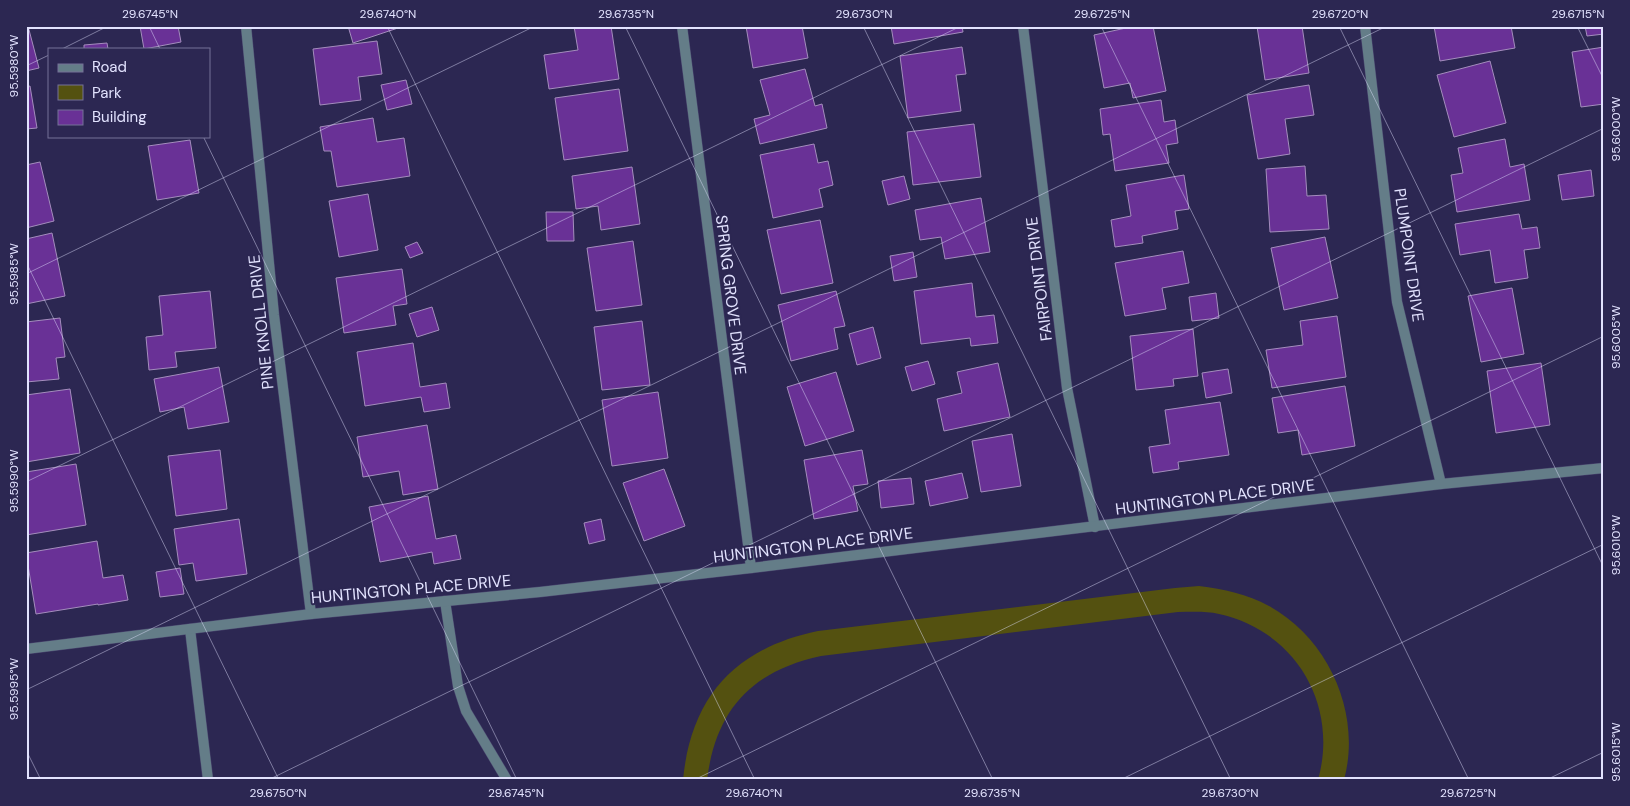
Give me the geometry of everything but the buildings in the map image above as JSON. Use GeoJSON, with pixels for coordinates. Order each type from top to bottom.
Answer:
{"type":"FeatureCollection","features":[{"type":"Feature","properties":{"kind":"street","name":"PINE KNOLL DRIVE"},"geometry":{"type":"LineString","coordinates":[[246,26],[274,315],[311,614]]}},
{"type":"Feature","properties":{"kind":"street","name":"SPRING GROVE DRIVE"},"geometry":{"type":"LineString","coordinates":[[682,26],[751,568]]}},
{"type":"Feature","properties":{"kind":"street","name":"FAIRPOINT DRIVE"},"geometry":{"type":"LineString","coordinates":[[1023,26],[1067,388],[1095,527]]}},
{"type":"Feature","properties":{"kind":"street","name":"PLUMPOINT DRIVE"},"geometry":{"type":"LineString","coordinates":[[1365,26],[1397,302],[1441,484]]}},
{"type":"Feature","properties":{"kind":"street","name":"HUNTINGTON PLACE DRIVE"},"geometry":{"type":"LineString","coordinates":[[26,649],[311,614],[540,592],[751,568],[1441,484],[1604,468]]}},
{"type":"Feature","properties":{"kind":"street"},"geometry":{"type":"LineString","coordinates":[[445,601],[458,686],[466,711],[507,780]]}},
{"type":"Feature","properties":{"kind":"street"},"geometry":{"type":"LineString","coordinates":[[190,629],[208,780]]}},
{"type":"Feature","properties":{"kind":"green space"},"geometry":{"type":"Polygon","coordinates":[[[1199,586],[1235,593],[1269,606],[1290,620],[1309,638],[1324,658],[1336,681],[1344,705],[1348,730],[1348,755],[1344,780],[1318,780],[1323,752],[1322,725],[1316,699],[1305,675],[1290,654],[1270,637],[1246,623],[1209,612],[1178,612],[821,656],[797,663],[775,672],[757,683],[742,697],[729,714],[719,733],[707,780],[683,780],[688,750],[696,724],[708,700],[723,680],[741,663],[763,650],[789,639],[818,631],[1199,586]]]}}]}
